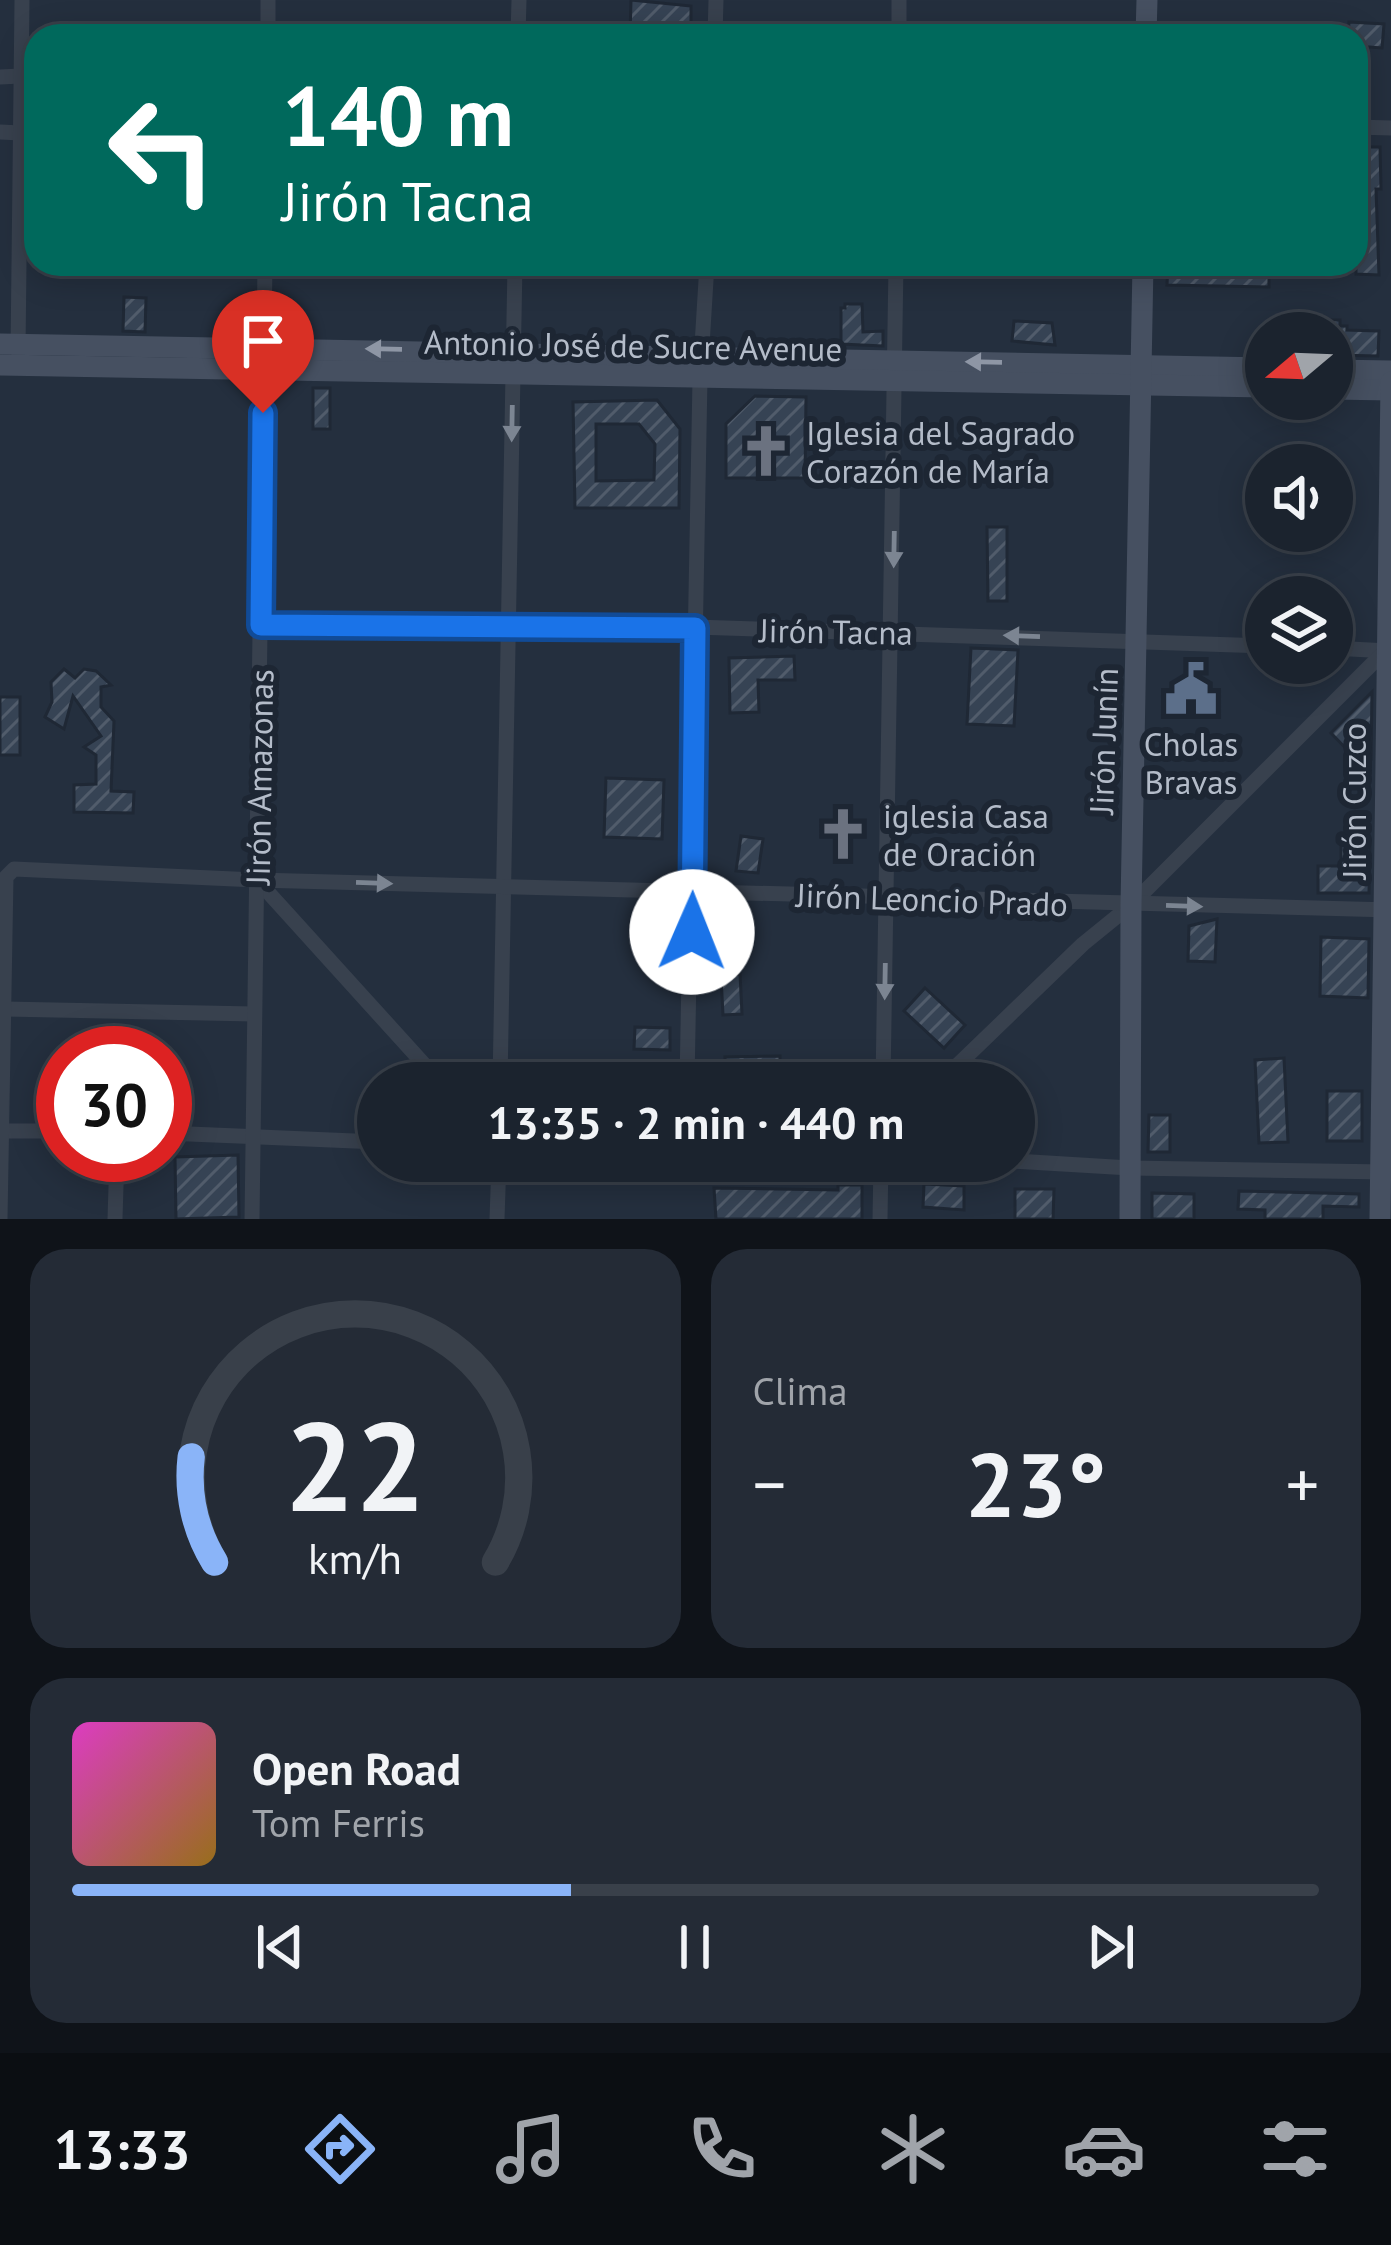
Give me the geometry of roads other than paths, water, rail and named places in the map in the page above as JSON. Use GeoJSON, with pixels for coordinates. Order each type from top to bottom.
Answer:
{"type":"FeatureCollection","features":[{"type":"Feature","properties":{"kind":"main road","name":"Jirón Junín"},"geometry":{"type":"LineString","coordinates":[[1130,1219],[1143,276]]}},
{"type":"Feature","properties":{"kind":"main road","name":"Antonio José de Sucre Avenue"},"geometry":{"type":"LineString","coordinates":[[9,355],[264,346],[513,352],[701,367]]}},
{"type":"Feature","properties":{"kind":"main road","name":"Antonio José de Sucre Avenue"},"geometry":{"type":"LineString","coordinates":[[9,355],[263,372],[512,376],[701,367],[1142,374],[1245,369]]}},
{"type":"Feature","properties":{"kind":"main road"},"geometry":{"type":"LineString","coordinates":[[1353,370],[1391,371]]}},
{"type":"Feature","properties":{"kind":"main road","name":"Antonio José de Sucre Avenue"},"geometry":{"type":"LineString","coordinates":[[1142,374],[1245,385]]}},
{"type":"Feature","properties":{"kind":"main road"},"geometry":{"type":"LineString","coordinates":[[1353,389],[1391,388]]}},
{"type":"Feature","properties":{"kind":"main road","name":"Jirón Cuzco"},"geometry":{"type":"LineString","coordinates":[[1380,1219],[1386,1172],[1391,388]]}},
{"type":"Feature","properties":{"kind":"street"},"geometry":{"type":"LineString","coordinates":[[22,0],[24,88]]}},
{"type":"Feature","properties":{"kind":"street"},"geometry":{"type":"LineString","coordinates":[[0,77],[21,76]]}},
{"type":"Feature","properties":{"kind":"street"},"geometry":{"type":"LineString","coordinates":[[9,355],[24,121]]}},
{"type":"Feature","properties":{"kind":"street"},"geometry":{"type":"LineString","coordinates":[[0,132],[21,133]]}},
{"type":"Feature","properties":{"kind":"street","name":"Jirón Amazonas"},"geometry":{"type":"LineString","coordinates":[[251,1219],[265,276]]}},
{"type":"Feature","properties":{"kind":"street"},"geometry":{"type":"LineString","coordinates":[[500,1062],[514,276]]}},
{"type":"Feature","properties":{"kind":"street"},"geometry":{"type":"LineString","coordinates":[[688,1062],[706,276]]}},
{"type":"Feature","properties":{"kind":"street"},"geometry":{"type":"LineString","coordinates":[[883,1062],[896,276]]}},
{"type":"Feature","properties":{"kind":"street","name":"Jirón Tacna"},"geometry":{"type":"LineString","coordinates":[[261,625],[893,632],[1245,645]]}},
{"type":"Feature","properties":{"kind":"street"},"geometry":{"type":"LineString","coordinates":[[1353,648],[1389,649]]}},
{"type":"Feature","properties":{"kind":"street"},"geometry":{"type":"LineString","coordinates":[[961,1062],[1083,944],[1131,905],[1389,649]]}},
{"type":"Feature","properties":{"kind":"street","name":"Jirón Leoncio Prado"},"geometry":{"type":"LineString","coordinates":[[4,1009],[9,872],[1389,910]]}},
{"type":"Feature","properties":{"kind":"street"},"geometry":{"type":"LineString","coordinates":[[257,880],[422,1062]]}},
{"type":"Feature","properties":{"kind":"street"},"geometry":{"type":"LineString","coordinates":[[0,1219],[4,1009],[254,1014]]}},
{"type":"Feature","properties":{"kind":"street"},"geometry":{"type":"LineString","coordinates":[[0,1131],[36,1131]]}},
{"type":"Feature","properties":{"kind":"street"},"geometry":{"type":"LineString","coordinates":[[192,1134],[357,1141]]}},
{"type":"Feature","properties":{"kind":"street"},"geometry":{"type":"LineString","coordinates":[[1035,1162],[1386,1172]]}},
{"type":"Feature","properties":{"kind":"street"},"geometry":{"type":"LineString","coordinates":[[116,1219],[117,1182]]}},
{"type":"Feature","properties":{"kind":"street"},"geometry":{"type":"LineString","coordinates":[[497,1219],[498,1182]]}},
{"type":"Feature","properties":{"kind":"street"},"geometry":{"type":"LineString","coordinates":[[880,1219],[881,1182]]}},
{"type":"Feature","properties":{"kind":"place","name":"Iglesia del Sagrado Corazón de María"},"geometry":{"type":"Point","coordinates":[766,451]}},
{"type":"Feature","properties":{"kind":"place","name":"Cholas Bravas"},"geometry":{"type":"Point","coordinates":[1191,689]}},
{"type":"Feature","properties":{"kind":"place","name":"iglesia Casa de Oración"},"geometry":{"type":"Point","coordinates":[843,834]}}]}
